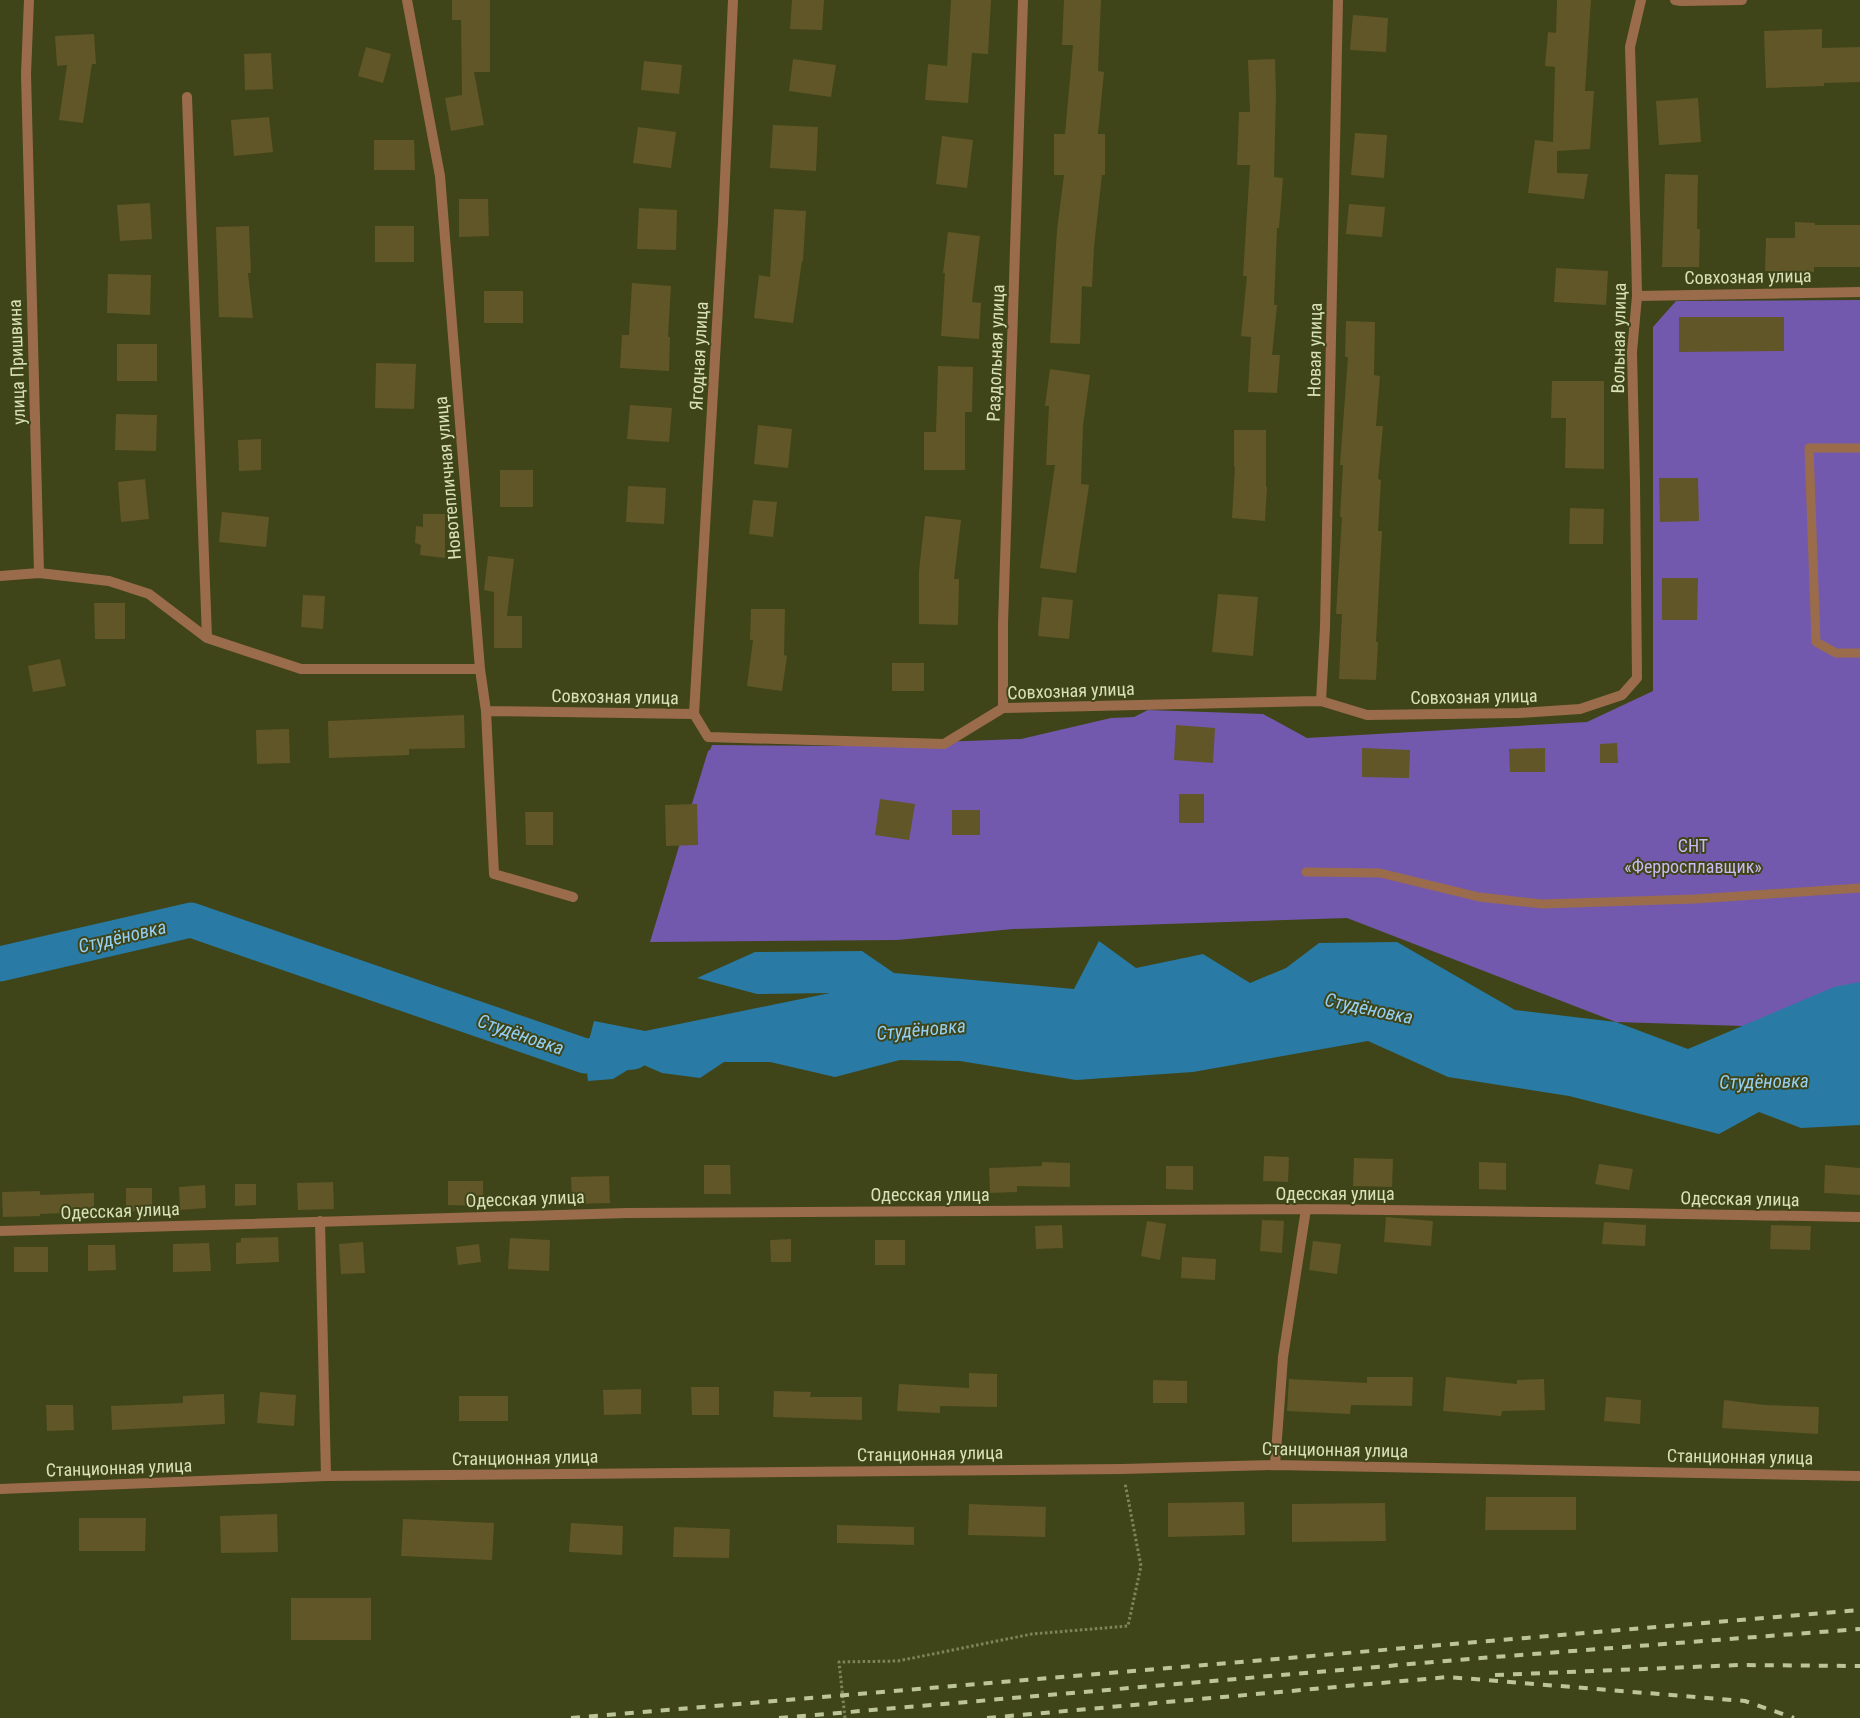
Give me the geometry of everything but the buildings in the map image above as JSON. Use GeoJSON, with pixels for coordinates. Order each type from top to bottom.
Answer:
{"type":"FeatureCollection","features":[{"type":"Feature","properties":{"kind":"street","name":"улица Пришвина"},"geometry":{"type":"LineString","coordinates":[[29,0],[26,74],[39,573]]}},
{"type":"Feature","properties":{"kind":"street","name":"Новотепличная улица"},"geometry":{"type":"LineString","coordinates":[[407,0],[440,176],[480,670],[486,710],[494,874],[573,897]]}},
{"type":"Feature","properties":{"kind":"street","name":"Ягодная улица"},"geometry":{"type":"LineString","coordinates":[[694,714],[722,232],[733,0]]}},
{"type":"Feature","properties":{"kind":"street","name":"Раздольная улица"},"geometry":{"type":"LineString","coordinates":[[1004,708],[1003,624],[1024,0]]}},
{"type":"Feature","properties":{"kind":"street","name":"Новая улица"},"geometry":{"type":"LineString","coordinates":[[1321,701],[1325,617],[1338,0]]}},
{"type":"Feature","properties":{"kind":"street","name":"Вольная улица"},"geometry":{"type":"LineString","coordinates":[[1637,678],[1632,352],[1637,296],[1630,47],[1640,0]]}},
{"type":"Feature","properties":{"kind":"street"},"geometry":{"type":"LineString","coordinates":[[1675,0],[1742,0]]}},
{"type":"Feature","properties":{"kind":"street"},"geometry":{"type":"LineString","coordinates":[[187,97],[207,638]]}},
{"type":"Feature","properties":{"kind":"street","name":"Совхозная улица"},"geometry":{"type":"LineString","coordinates":[[1637,296],[1860,292]]}},
{"type":"Feature","properties":{"kind":"street"},"geometry":{"type":"LineString","coordinates":[[0,576],[39,573],[108,581],[149,594],[207,638],[301,669],[480,670]]}},
{"type":"Feature","properties":{"kind":"street","name":"Совхозная улица"},"geometry":{"type":"LineString","coordinates":[[486,710],[694,714],[708,737],[944,744],[1004,708],[1321,701],[1367,715],[1519,713],[1580,709],[1622,695],[1637,678]]}},
{"type":"Feature","properties":{"kind":"street"},"geometry":{"type":"LineString","coordinates":[[1275,1465],[1283,1357],[1306,1209]]}},
{"type":"Feature","properties":{"kind":"street","name":"Одесская улица"},"geometry":{"type":"LineString","coordinates":[[0,1231],[636,1213],[1306,1209],[1627,1212],[1860,1217]]}},
{"type":"Feature","properties":{"kind":"street"},"geometry":{"type":"LineString","coordinates":[[320,1221],[326,1476]]}},
{"type":"Feature","properties":{"kind":"street","name":"Станционная улица"},"geometry":{"type":"LineString","coordinates":[[0,1489],[326,1476],[1122,1469],[1275,1465],[1860,1476]]}},
{"type":"Feature","properties":{"kind":"lane"},"geometry":{"type":"LineString","coordinates":[[1860,448],[1809,448],[1816,642],[1836,654],[1860,653]]}},
{"type":"Feature","properties":{"kind":"lane"},"geometry":{"type":"LineString","coordinates":[[1306,872],[1380,873],[1479,897],[1542,904],[1695,899],[1860,888]]}},
{"type":"Feature","properties":{"kind":"path"},"geometry":{"type":"LineString","coordinates":[[845,1718],[839,1662],[898,1661],[1032,1634],[1128,1626],[1141,1566],[1122,1469]]}},
{"type":"Feature","properties":{"kind":"green space","name":"СНТ «Ферросплавщик»"},"geometry":{"type":"Polygon","coordinates":[[[1860,300],[1860,984],[1743,1026],[1616,1022],[1347,918],[1013,929],[897,940],[650,942],[708,751],[712,745],[838,746],[1021,739],[1111,718],[1134,717],[1148,710],[1263,714],[1307,738],[1587,722],[1653,691],[1653,327],[1676,301],[1860,300]]]}},
{"type":"Feature","properties":{"kind":"water"},"geometry":{"type":"Polygon","coordinates":[[[1099,941],[1136,968],[1203,954],[1250,983],[1286,968],[1319,943],[1397,942],[1515,1010],[1616,1022],[1688,1049],[1834,987],[1860,982],[1860,1125],[1801,1128],[1759,1112],[1719,1134],[1569,1096],[1448,1077],[1368,1041],[1193,1072],[1076,1080],[960,1061],[900,1060],[835,1077],[770,1062],[724,1062],[700,1078],[662,1073],[639,1063],[613,1079],[588,1081],[585,1056],[594,1021],[645,1031],[830,993],[757,994],[697,978],[755,952],[862,951],[894,973],[1074,989],[1099,941]]]}},
{"type":"Feature","properties":{"kind":"waterway","name":"Студёновка"},"geometry":{"type":"LineString","coordinates":[[0,964],[191,920],[585,1056],[633,1052]]}},
{"type":"Feature","properties":{"kind":"railway"},"geometry":{"type":"LineString","coordinates":[[571,1718],[1860,1610]]}},
{"type":"Feature","properties":{"kind":"railway"},"geometry":{"type":"LineString","coordinates":[[779,1718],[1481,1658],[1860,1629]]}},
{"type":"Feature","properties":{"kind":"railway"},"geometry":{"type":"LineString","coordinates":[[1495,1675],[1740,1665],[1860,1666]]}},
{"type":"Feature","properties":{"kind":"railway"},"geometry":{"type":"LineString","coordinates":[[987,1718],[1448,1677],[1745,1701],[1794,1718]]}}]}
